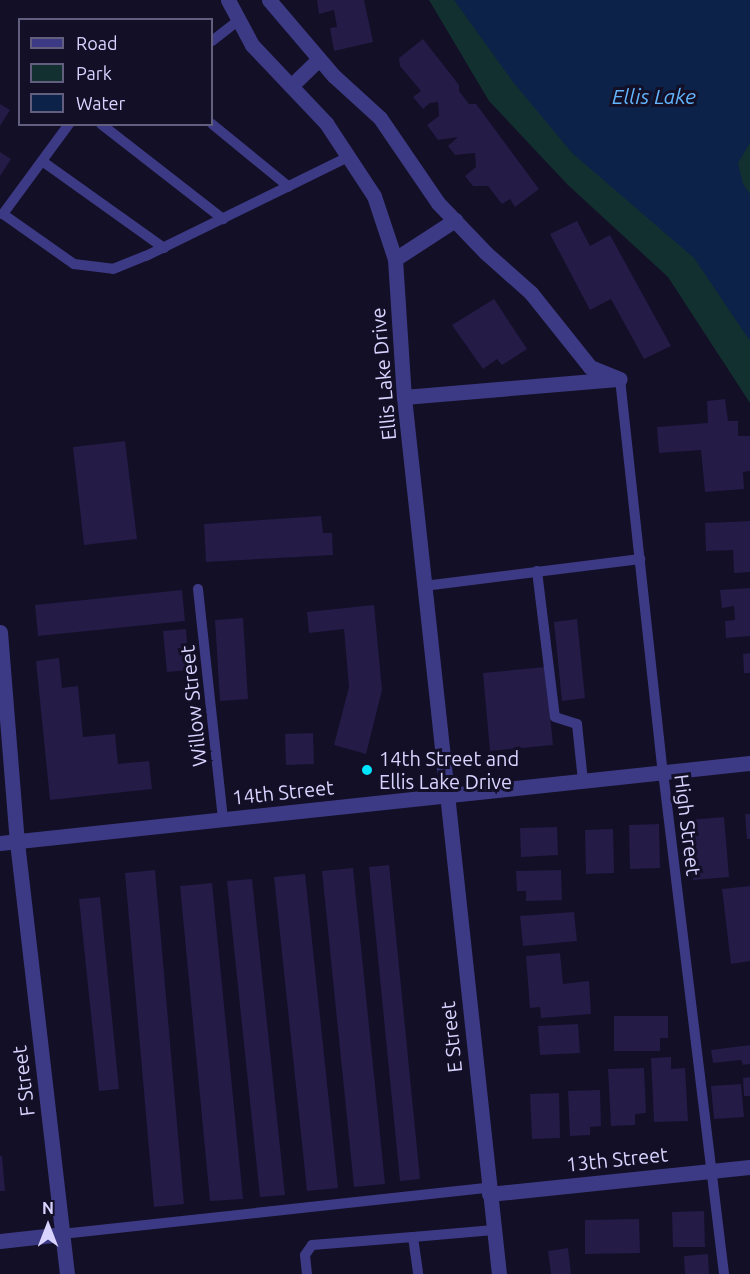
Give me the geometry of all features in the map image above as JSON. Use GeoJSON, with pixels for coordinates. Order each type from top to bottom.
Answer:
{"type":"FeatureCollection","features":[{"type":"Feature","properties":{"kind":"street","name":"Ellis Lake Drive"},"geometry":{"type":"LineString","coordinates":[[228,0],[252,45],[326,123],[374,196],[395,259],[404,397],[446,796]]}},
{"type":"Feature","properties":{"kind":"street"},"geometry":{"type":"LineString","coordinates":[[269,0],[320,59],[380,118],[438,203],[486,253],[531,293],[590,367],[620,379]]}},
{"type":"Feature","properties":{"kind":"street"},"geometry":{"type":"LineString","coordinates":[[291,86],[320,59]]}},
{"type":"Feature","properties":{"kind":"street"},"geometry":{"type":"LineString","coordinates":[[395,259],[455,220]]}},
{"type":"Feature","properties":{"kind":"street"},"geometry":{"type":"LineString","coordinates":[[404,397],[620,379]]}},
{"type":"Feature","properties":{"kind":"street","name":"F Street"},"geometry":{"type":"LineString","coordinates":[[0,632],[17,842],[67,1274]]}},
{"type":"Feature","properties":{"kind":"street","name":"14th Street"},"geometry":{"type":"LineString","coordinates":[[0,843],[750,763]]}},
{"type":"Feature","properties":{"kind":"street","name":"E Street"},"geometry":{"type":"LineString","coordinates":[[446,796],[499,1274]]}},
{"type":"Feature","properties":{"kind":"street","name":"13th Street"},"geometry":{"type":"LineString","coordinates":[[489,1191],[750,1167]]}},
{"type":"Feature","properties":{"kind":"street"},"geometry":{"type":"LineString","coordinates":[[0,1241],[62,1234]]}},
{"type":"Feature","properties":{"kind":"lane"},"geometry":{"type":"LineString","coordinates":[[213,40],[239,20]]}},
{"type":"Feature","properties":{"kind":"lane"},"geometry":{"type":"LineString","coordinates":[[213,125],[288,187]]}},
{"type":"Feature","properties":{"kind":"lane"},"geometry":{"type":"LineString","coordinates":[[68,126],[3,214],[74,264],[113,268],[164,248],[348,157]]}},
{"type":"Feature","properties":{"kind":"lane"},"geometry":{"type":"LineString","coordinates":[[104,126],[223,219]]}},
{"type":"Feature","properties":{"kind":"lane"},"geometry":{"type":"LineString","coordinates":[[42,161],[164,248]]}},
{"type":"Feature","properties":{"kind":"lane","name":"High Street"},"geometry":{"type":"LineString","coordinates":[[620,379],[663,772],[724,1274]]}},
{"type":"Feature","properties":{"kind":"lane"},"geometry":{"type":"LineString","coordinates":[[424,586],[640,558]]}},
{"type":"Feature","properties":{"kind":"lane"},"geometry":{"type":"LineString","coordinates":[[537,571],[555,717],[577,724],[583,781]]}},
{"type":"Feature","properties":{"kind":"lane","name":"Willow Street"},"geometry":{"type":"LineString","coordinates":[[198,589],[223,819]]}},
{"type":"Feature","properties":{"kind":"lane"},"geometry":{"type":"LineString","coordinates":[[62,1234],[489,1191]]}},
{"type":"Feature","properties":{"kind":"lane"},"geometry":{"type":"LineString","coordinates":[[307,1274],[305,1255],[312,1245],[494,1230]]}},
{"type":"Feature","properties":{"kind":"lane"},"geometry":{"type":"LineString","coordinates":[[413,1237],[418,1274]]}},
{"type":"Feature","properties":{"kind":"green space","name":"Ellis Lake"},"geometry":{"type":"Polygon","coordinates":[[[429,0],[750,0],[750,403],[668,277],[568,185],[489,101],[429,0]]]}},
{"type":"Feature","properties":{"kind":"water","name":"Ellis Lake"},"geometry":{"type":"Polygon","coordinates":[[[454,0],[750,0],[750,143],[738,163],[743,184],[750,194],[750,341],[694,258],[572,153],[513,82],[454,0]]]}},
{"type":"Feature","properties":{"kind":"building"},"geometry":{"type":"Polygon","coordinates":[[[317,0],[364,0],[373,42],[334,51],[330,28],[337,27],[334,10],[319,14],[317,0]]]}},
{"type":"Feature","properties":{"kind":"building"},"geometry":{"type":"Polygon","coordinates":[[[423,39],[459,85],[459,91],[469,104],[476,104],[539,189],[515,207],[510,199],[502,204],[488,186],[473,186],[465,176],[476,167],[475,153],[455,155],[448,146],[458,137],[438,140],[427,125],[439,116],[438,102],[430,103],[423,109],[413,97],[421,91],[400,66],[399,58],[423,39]]]}},
{"type":"Feature","properties":{"kind":"building"},"geometry":{"type":"Polygon","coordinates":[[[0,104],[10,110],[0,126],[0,104]]]}},
{"type":"Feature","properties":{"kind":"building"},"geometry":{"type":"Polygon","coordinates":[[[0,152],[11,159],[0,176],[0,152]]]}},
{"type":"Feature","properties":{"kind":"building"},"geometry":{"type":"Polygon","coordinates":[[[577,221],[590,246],[610,235],[671,346],[644,359],[611,299],[590,310],[550,234],[577,221]]]}},
{"type":"Feature","properties":{"kind":"building"},"geometry":{"type":"Polygon","coordinates":[[[494,299],[527,349],[502,365],[497,359],[483,369],[452,325],[494,299]]]}},
{"type":"Feature","properties":{"kind":"building"},"geometry":{"type":"Polygon","coordinates":[[[725,399],[728,421],[738,421],[738,436],[750,436],[750,471],[743,472],[744,489],[705,492],[701,450],[659,453],[657,427],[708,423],[707,401],[725,399]]]}},
{"type":"Feature","properties":{"kind":"building"},"geometry":{"type":"Polygon","coordinates":[[[125,441],[137,539],[84,545],[73,447],[125,441]]]}},
{"type":"Feature","properties":{"kind":"building"},"geometry":{"type":"Polygon","coordinates":[[[321,516],[323,533],[332,533],[333,555],[206,562],[204,524],[321,516]]]}},
{"type":"Feature","properties":{"kind":"building"},"geometry":{"type":"Polygon","coordinates":[[[750,521],[750,572],[734,573],[733,550],[706,551],[705,523],[750,521]]]}},
{"type":"Feature","properties":{"kind":"building"},"geometry":{"type":"Polygon","coordinates":[[[750,588],[750,636],[726,638],[725,621],[735,620],[734,606],[722,608],[720,590],[750,588]]]}},
{"type":"Feature","properties":{"kind":"building"},"geometry":{"type":"Polygon","coordinates":[[[182,590],[185,621],[38,636],[35,605],[182,590]]]}},
{"type":"Feature","properties":{"kind":"building"},"geometry":{"type":"Polygon","coordinates":[[[374,605],[382,690],[366,754],[334,745],[349,687],[344,629],[309,633],[307,612],[374,605]]]}},
{"type":"Feature","properties":{"kind":"building"},"geometry":{"type":"Polygon","coordinates":[[[243,618],[248,699],[220,701],[215,620],[243,618]]]}},
{"type":"Feature","properties":{"kind":"building"},"geometry":{"type":"Polygon","coordinates":[[[577,619],[585,698],[562,701],[554,622],[577,619]]]}},
{"type":"Feature","properties":{"kind":"building"},"geometry":{"type":"Polygon","coordinates":[[[186,629],[189,670],[167,672],[163,631],[186,629]]]}},
{"type":"Feature","properties":{"kind":"building"},"geometry":{"type":"Polygon","coordinates":[[[750,653],[750,673],[744,673],[743,654],[750,653]]]}},
{"type":"Feature","properties":{"kind":"building"},"geometry":{"type":"Polygon","coordinates":[[[59,658],[62,688],[78,686],[83,737],[115,734],[118,764],[149,761],[152,789],[50,800],[36,661],[59,658]]]}},
{"type":"Feature","properties":{"kind":"building"},"geometry":{"type":"Polygon","coordinates":[[[545,667],[553,745],[490,751],[483,673],[545,667]]]}},
{"type":"Feature","properties":{"kind":"building"},"geometry":{"type":"Polygon","coordinates":[[[313,733],[314,764],[286,765],[285,734],[313,733]]]}},
{"type":"Feature","properties":{"kind":"building"},"geometry":{"type":"Polygon","coordinates":[[[745,814],[750,814],[750,839],[747,839],[745,814]]]}},
{"type":"Feature","properties":{"kind":"building"},"geometry":{"type":"Polygon","coordinates":[[[724,817],[729,877],[693,880],[688,820],[724,817]]]}},
{"type":"Feature","properties":{"kind":"building"},"geometry":{"type":"Polygon","coordinates":[[[659,824],[660,868],[630,869],[629,825],[659,824]]]}},
{"type":"Feature","properties":{"kind":"building"},"geometry":{"type":"Polygon","coordinates":[[[557,827],[558,855],[521,857],[520,828],[557,827]]]}},
{"type":"Feature","properties":{"kind":"building"},"geometry":{"type":"Polygon","coordinates":[[[613,829],[614,873],[586,874],[585,830],[613,829]]]}},
{"type":"Feature","properties":{"kind":"building"},"geometry":{"type":"Polygon","coordinates":[[[389,865],[420,1179],[400,1181],[369,867],[389,865]]]}},
{"type":"Feature","properties":{"kind":"building"},"geometry":{"type":"Polygon","coordinates":[[[353,868],[385,1184],[354,1187],[322,871],[353,868]]]}},
{"type":"Feature","properties":{"kind":"building"},"geometry":{"type":"Polygon","coordinates":[[[155,870],[184,1204],[154,1207],[125,873],[155,870]]]}},
{"type":"Feature","properties":{"kind":"building"},"geometry":{"type":"Polygon","coordinates":[[[561,870],[562,900],[526,901],[526,891],[517,891],[516,871],[561,870]]]}},
{"type":"Feature","properties":{"kind":"building"},"geometry":{"type":"Polygon","coordinates":[[[305,874],[338,1188],[307,1191],[274,877],[305,874]]]}},
{"type":"Feature","properties":{"kind":"building"},"geometry":{"type":"Polygon","coordinates":[[[252,879],[285,1195],[260,1197],[227,881],[252,879]]]}},
{"type":"Feature","properties":{"kind":"building"},"geometry":{"type":"Polygon","coordinates":[[[212,883],[243,1199],[210,1201],[180,886],[212,883]]]}},
{"type":"Feature","properties":{"kind":"building"},"geometry":{"type":"Polygon","coordinates":[[[750,886],[750,961],[731,964],[722,889],[750,886]]]}},
{"type":"Feature","properties":{"kind":"building"},"geometry":{"type":"Polygon","coordinates":[[[100,897],[119,1089],[99,1091],[79,899],[100,897]]]}},
{"type":"Feature","properties":{"kind":"building"},"geometry":{"type":"Polygon","coordinates":[[[574,912],[577,941],[523,946],[520,916],[574,912]]]}},
{"type":"Feature","properties":{"kind":"building"},"geometry":{"type":"Polygon","coordinates":[[[560,953],[563,984],[589,981],[591,1014],[541,1018],[540,1007],[530,1008],[526,956],[560,953]]]}},
{"type":"Feature","properties":{"kind":"building"},"geometry":{"type":"Polygon","coordinates":[[[614,1016],[668,1016],[668,1038],[660,1038],[660,1051],[614,1051],[614,1016]]]}},
{"type":"Feature","properties":{"kind":"building"},"geometry":{"type":"Polygon","coordinates":[[[578,1024],[580,1053],[540,1055],[538,1026],[578,1024]]]}},
{"type":"Feature","properties":{"kind":"building"},"geometry":{"type":"Polygon","coordinates":[[[750,1045],[750,1064],[743,1065],[741,1060],[713,1063],[711,1050],[750,1045]]]}},
{"type":"Feature","properties":{"kind":"building"},"geometry":{"type":"Polygon","coordinates":[[[671,1057],[671,1069],[685,1068],[688,1121],[654,1122],[651,1058],[671,1057]]]}},
{"type":"Feature","properties":{"kind":"building"},"geometry":{"type":"Polygon","coordinates":[[[644,1068],[646,1113],[635,1114],[635,1125],[611,1126],[608,1069],[644,1068]]]}},
{"type":"Feature","properties":{"kind":"building"},"geometry":{"type":"Polygon","coordinates":[[[750,1077],[750,1096],[744,1096],[743,1078],[750,1077]]]}},
{"type":"Feature","properties":{"kind":"building"},"geometry":{"type":"Polygon","coordinates":[[[741,1084],[744,1117],[714,1119],[711,1086],[741,1084]]]}},
{"type":"Feature","properties":{"kind":"building"},"geometry":{"type":"Polygon","coordinates":[[[600,1090],[601,1126],[590,1127],[590,1135],[570,1136],[568,1091],[600,1090]]]}},
{"type":"Feature","properties":{"kind":"building"},"geometry":{"type":"Polygon","coordinates":[[[559,1093],[560,1138],[532,1139],[530,1094],[559,1093]]]}},
{"type":"Feature","properties":{"kind":"building"},"geometry":{"type":"Polygon","coordinates":[[[0,1156],[2,1156],[5,1191],[0,1191],[0,1156]]]}},
{"type":"Feature","properties":{"kind":"building"},"geometry":{"type":"Polygon","coordinates":[[[704,1211],[705,1247],[673,1247],[672,1212],[704,1211]]]}},
{"type":"Feature","properties":{"kind":"building"},"geometry":{"type":"Polygon","coordinates":[[[639,1219],[640,1253],[585,1254],[585,1220],[639,1219]]]}},
{"type":"Feature","properties":{"kind":"building"},"geometry":{"type":"Polygon","coordinates":[[[568,1248],[571,1274],[551,1274],[548,1251],[568,1248]]]}},
{"type":"Feature","properties":{"kind":"building"},"geometry":{"type":"Polygon","coordinates":[[[708,1254],[709,1274],[685,1274],[684,1256],[708,1254]]]}},
{"type":"Feature","properties":{"kind":"place","name":"14th Street and Ellis Lake Drive"},"geometry":{"type":"Point","coordinates":[367,770]}}]}
